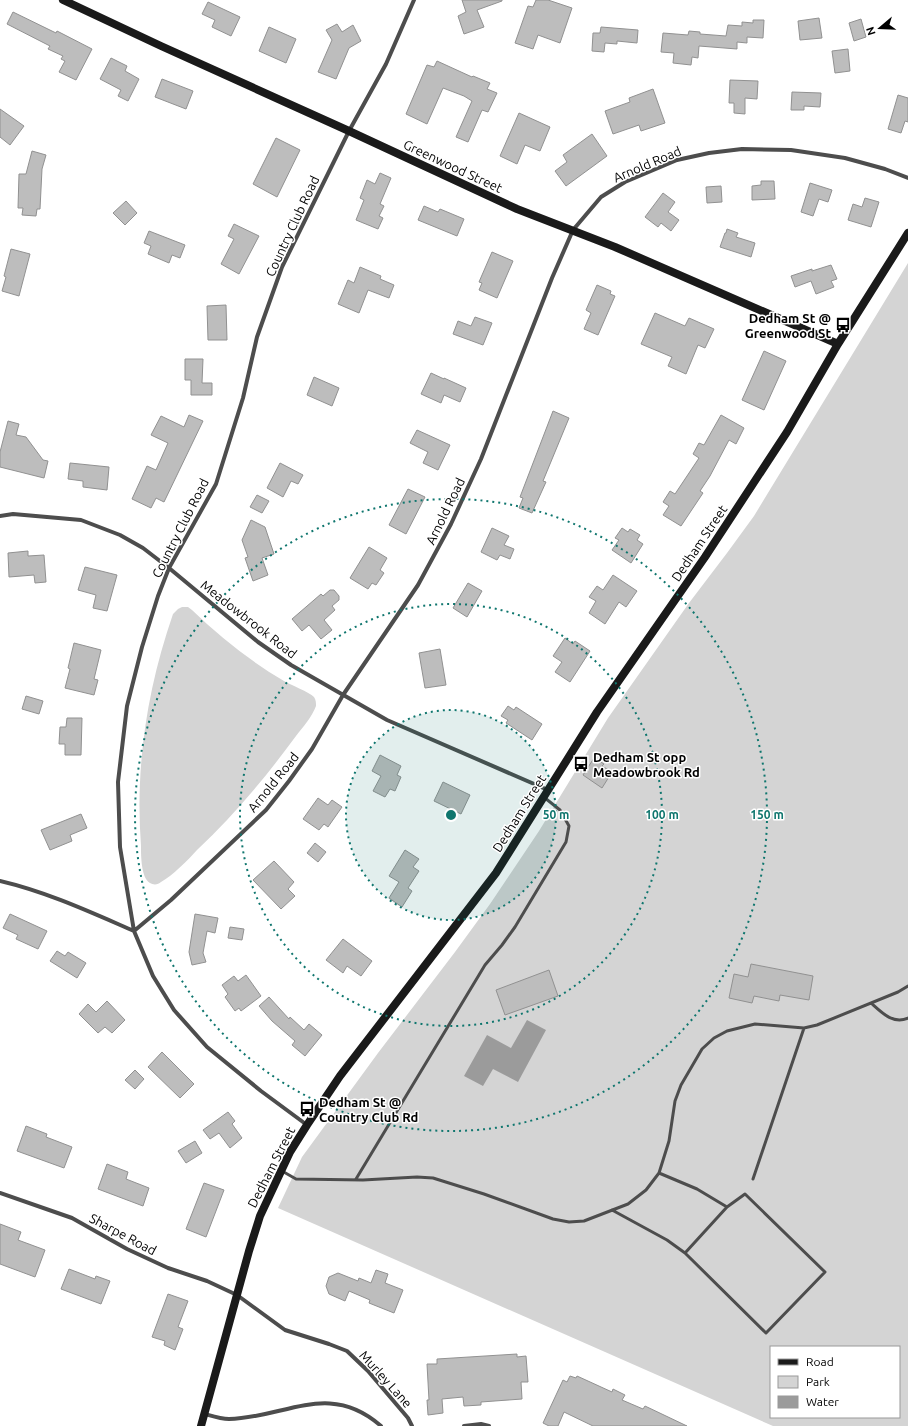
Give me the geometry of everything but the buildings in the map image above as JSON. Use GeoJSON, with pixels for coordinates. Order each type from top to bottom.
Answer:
{"type":"FeatureCollection","features":[{"type":"Feature","properties":{"kind":"main road","name":"Greenwood Street"},"geometry":{"type":"LineString","coordinates":[[62,0],[517,209],[615,247],[838,344]]}},
{"type":"Feature","properties":{"kind":"main road","name":"Dedham Street"},"geometry":{"type":"LineString","coordinates":[[201,1426],[248,1251],[260,1216],[290,1152],[340,1076],[496,873],[597,712],[705,557],[787,432],[838,344],[908,233]]}},
{"type":"Feature","properties":{"kind":"street","name":"Country Club Road"},"geometry":{"type":"LineString","coordinates":[[307,1125],[261,1091],[207,1047],[174,1010],[153,976],[134,931],[120,847],[118,782],[127,706],[142,647],[158,596],[169,568],[216,484],[243,398],[257,337],[282,267],[349,131],[386,64],[414,0]]}},
{"type":"Feature","properties":{"kind":"street","name":"Arnold Road"},"geometry":{"type":"LineString","coordinates":[[134,931],[171,900],[266,810],[312,749],[343,695],[418,585],[451,524],[481,459],[572,230],[601,197],[625,182],[677,160],[709,153],[742,149],[791,150],[845,158],[885,168],[908,178]]}},
{"type":"Feature","properties":{"kind":"street","name":"Meadowbrook Road"},"geometry":{"type":"LineString","coordinates":[[0,516],[13,514],[81,520],[120,535],[143,548],[258,642],[291,665],[387,720],[549,790]]}},
{"type":"Feature","properties":{"kind":"street"},"geometry":{"type":"LineString","coordinates":[[0,881],[63,900],[134,931]]}},
{"type":"Feature","properties":{"kind":"street","name":"Sharpe Road"},"geometry":{"type":"LineString","coordinates":[[0,1193],[72,1218],[127,1249],[168,1268],[207,1281],[237,1295]]}},
{"type":"Feature","properties":{"kind":"street","name":"Murley Lane"},"geometry":{"type":"LineString","coordinates":[[237,1295],[285,1330],[347,1351],[368,1371],[408,1418],[412,1426]]}},
{"type":"Feature","properties":{"kind":"street"},"geometry":{"type":"LineString","coordinates":[[205,1414],[227,1419],[264,1415],[294,1406],[316,1403],[339,1405],[364,1413],[381,1426]]}},
{"type":"Feature","properties":{"kind":"street"},"geometry":{"type":"LineString","coordinates":[[464,1426],[481,1424],[489,1426]]}},
{"type":"Feature","properties":{"kind":"lane"},"geometry":{"type":"LineString","coordinates":[[356,1180],[485,965],[515,927],[566,842],[569,826],[560,810],[544,798]]}},
{"type":"Feature","properties":{"kind":"lane"},"geometry":{"type":"LineString","coordinates":[[281,1171],[296,1179],[356,1180],[417,1177],[433,1178],[484,1194],[553,1219],[569,1222],[584,1221],[628,1204],[646,1190],[659,1173],[669,1141],[675,1101],[681,1085],[702,1049],[714,1038],[727,1031],[755,1024],[804,1028],[817,1026],[898,992],[908,986]]}},
{"type":"Feature","properties":{"kind":"lane"},"geometry":{"type":"LineString","coordinates":[[871,1003],[891,1018],[902,1020],[908,1018]]}},
{"type":"Feature","properties":{"kind":"lane"},"geometry":{"type":"LineString","coordinates":[[753,1179],[804,1028]]}},
{"type":"Feature","properties":{"kind":"lane"},"geometry":{"type":"LineString","coordinates":[[659,1173],[697,1189],[727,1207]]}},
{"type":"Feature","properties":{"kind":"lane"},"geometry":{"type":"LineString","coordinates":[[612,1210],[667,1240],[685,1254],[766,1333],[825,1272],[745,1194],[727,1207],[685,1254]]}},
{"type":"Feature","properties":{"kind":"green space"},"geometry":{"type":"Polygon","coordinates":[[[908,263],[908,1426],[773,1426],[278,1208],[302,1157],[490,904],[539,831],[608,718],[689,603],[754,516],[908,263]]]}},
{"type":"Feature","properties":{"kind":"green space"},"geometry":{"type":"Polygon","coordinates":[[[182,607],[188,607],[192,610],[213,630],[247,657],[284,681],[312,695],[315,699],[316,706],[310,718],[285,751],[237,809],[180,868],[160,883],[154,884],[147,880],[143,871],[141,860],[140,787],[145,728],[156,671],[164,642],[173,614],[182,607]]]}},
{"type":"Feature","properties":{"kind":"water"},"geometry":{"type":"Polygon","coordinates":[[[527,1020],[546,1030],[518,1082],[493,1069],[483,1086],[464,1076],[487,1035],[511,1048],[527,1020]]]}},
{"type":"Feature","properties":{"kind":"place","name":"Dedham St @ Greenwood St"},"geometry":{"type":"Point","coordinates":[843,325]}},
{"type":"Feature","properties":{"kind":"place","name":"Dedham St opp Meadowbrook Rd"},"geometry":{"type":"Point","coordinates":[581,764]}},
{"type":"Feature","properties":{"kind":"place","name":"Dedham St @ Country Club Rd"},"geometry":{"type":"Point","coordinates":[307,1109]}}]}
